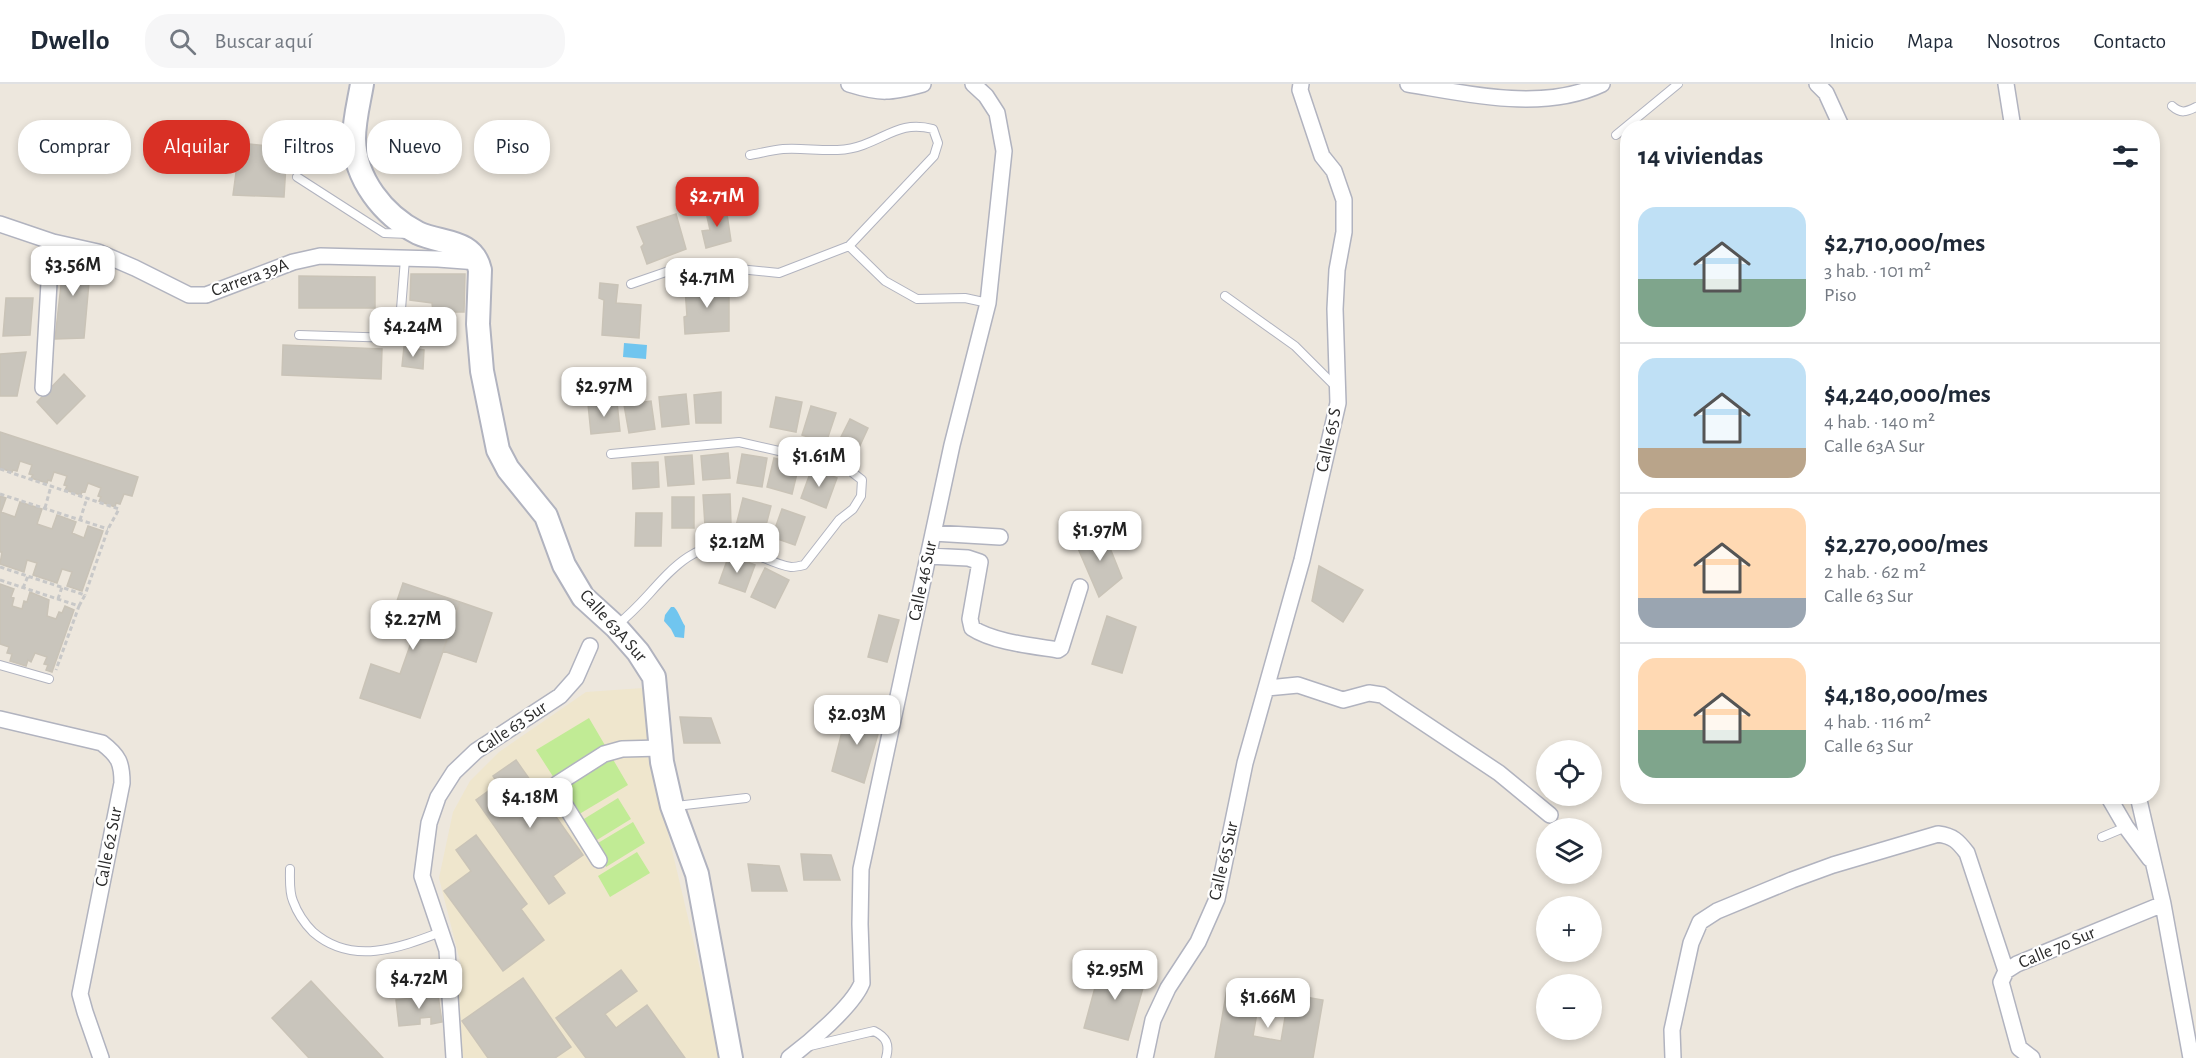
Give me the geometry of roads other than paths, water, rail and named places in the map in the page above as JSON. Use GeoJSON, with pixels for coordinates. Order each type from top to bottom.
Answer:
{"type":"FeatureCollection","features":[{"type":"Feature","properties":{"kind":"street"},"geometry":{"type":"LineString","coordinates":[[362,84],[354,139],[361,173],[376,199],[398,221],[419,233],[468,248],[479,272]]}},
{"type":"Feature","properties":{"kind":"street"},"geometry":{"type":"LineString","coordinates":[[849,84],[867,90],[889,92],[923,84]]}},
{"type":"Feature","properties":{"kind":"street","name":"Calle 46 Sur"},"geometry":{"type":"LineString","coordinates":[[789,1058],[849,1004],[859,992],[862,983],[861,869],[952,445],[988,303],[1004,151],[997,112],[986,96],[973,84]]}},
{"type":"Feature","properties":{"kind":"street","name":"Calle 65 S"},"geometry":{"type":"LineString","coordinates":[[1256,723],[1302,560],[1338,403],[1335,309],[1337,270],[1344,232],[1344,200],[1334,171],[1322,156],[1300,90],[1301,84]]}},
{"type":"Feature","properties":{"kind":"street"},"geometry":{"type":"LineString","coordinates":[[1408,84],[1465,93],[1551,99],[1582,92],[1602,84]]}},
{"type":"Feature","properties":{"kind":"street"},"geometry":{"type":"LineString","coordinates":[[1817,84],[1826,93],[1838,120]]}},
{"type":"Feature","properties":{"kind":"street"},"geometry":{"type":"LineString","coordinates":[[2006,84],[2012,120]]}},
{"type":"Feature","properties":{"kind":"street","name":"Carrera 39A"},"geometry":{"type":"LineString","coordinates":[[0,224],[53,242],[98,252],[189,295],[206,295],[293,262],[320,256],[438,259],[479,272]]}},
{"type":"Feature","properties":{"kind":"street"},"geometry":{"type":"LineString","coordinates":[[42,388],[53,242]]}},
{"type":"Feature","properties":{"kind":"street","name":"Calle 63A Sur"},"geometry":{"type":"LineString","coordinates":[[479,272],[478,324],[482,371],[498,450],[508,469],[546,516],[564,565],[583,597],[616,627],[638,652],[654,677],[661,748],[672,806],[697,874],[730,1058]]}},
{"type":"Feature","properties":{"kind":"street"},"geometry":{"type":"LineString","coordinates":[[933,533],[1000,537]]}},
{"type":"Feature","properties":{"kind":"street"},"geometry":{"type":"LineString","coordinates":[[928,556],[968,558],[980,562],[970,619],[972,628],[983,635],[1043,648],[1059,650],[1061,648],[1080,587]]}},
{"type":"Feature","properties":{"kind":"street","name":"Calle 63 Sur"},"geometry":{"type":"LineString","coordinates":[[454,1058],[447,950],[422,876],[429,823],[438,797],[454,772],[476,751],[561,696],[576,678],[590,646]]}},
{"type":"Feature","properties":{"kind":"street"},"geometry":{"type":"LineString","coordinates":[[1267,688],[1298,685],[1343,700],[1369,693],[1382,695],[1499,773],[1550,815]]}},
{"type":"Feature","properties":{"kind":"street","name":"Calle 62 Sur"},"geometry":{"type":"LineString","coordinates":[[0,719],[102,743],[113,752],[122,766],[122,783],[80,994],[101,1058]]}},
{"type":"Feature","properties":{"kind":"street","name":"Calle 65 Sur"},"geometry":{"type":"LineString","coordinates":[[1144,1058],[1153,1020],[1168,988],[1198,942],[1217,899],[1245,763],[1256,723]]}},
{"type":"Feature","properties":{"kind":"street"},"geometry":{"type":"LineString","coordinates":[[599,860],[555,789],[557,784],[604,754],[622,748],[661,748]]}},
{"type":"Feature","properties":{"kind":"street"},"geometry":{"type":"LineString","coordinates":[[2113,804],[2126,827],[2152,862]]}},
{"type":"Feature","properties":{"kind":"street"},"geometry":{"type":"LineString","coordinates":[[2140,804],[2163,904],[2191,1058]]}},
{"type":"Feature","properties":{"kind":"street"},"geometry":{"type":"LineString","coordinates":[[1673,1058],[1672,1030],[1691,943],[1700,922],[1717,911],[1792,880],[1833,865],[1938,834],[1949,835],[1958,840],[1967,853],[2006,971]]}},
{"type":"Feature","properties":{"kind":"street","name":"Calle 70 Sur"},"geometry":{"type":"LineString","coordinates":[[2032,1058],[2019,1047],[2001,982],[2006,971],[2017,964],[2163,904]]}},
{"type":"Feature","properties":{"kind":"lane"},"geometry":{"type":"LineString","coordinates":[[1634,120],[1678,84]]}},
{"type":"Feature","properties":{"kind":"lane"},"geometry":{"type":"LineString","coordinates":[[2172,106],[2178,111],[2187,112],[2196,107]]}},
{"type":"Feature","properties":{"kind":"lane"},"geometry":{"type":"LineString","coordinates":[[631,284],[689,264],[779,273],[849,246],[934,156],[938,143],[933,129],[918,125],[898,129],[860,146],[833,150],[783,149],[750,155]]}},
{"type":"Feature","properties":{"kind":"lane"},"geometry":{"type":"LineString","coordinates":[[1616,135],[1620,132]]}},
{"type":"Feature","properties":{"kind":"lane"},"geometry":{"type":"LineString","coordinates":[[297,177],[384,233],[402,235],[419,233]]}},
{"type":"Feature","properties":{"kind":"lane"},"geometry":{"type":"LineString","coordinates":[[849,246],[885,281],[917,299],[965,298],[988,303]]}},
{"type":"Feature","properties":{"kind":"lane"},"geometry":{"type":"LineString","coordinates":[[299,336],[395,338],[399,334],[405,259]]}},
{"type":"Feature","properties":{"kind":"lane"},"geometry":{"type":"LineString","coordinates":[[1225,296],[1295,346],[1338,389]]}},
{"type":"Feature","properties":{"kind":"lane"},"geometry":{"type":"LineString","coordinates":[[611,454],[739,442],[848,470],[862,480],[861,496],[853,508],[839,520],[804,565],[790,567],[740,548],[721,544],[702,550],[681,561],[664,574],[649,594],[616,627]]}},
{"type":"Feature","properties":{"kind":"lane"},"geometry":{"type":"LineString","coordinates":[[0,665],[51,678]]}},
{"type":"Feature","properties":{"kind":"lane"},"geometry":{"type":"LineString","coordinates":[[672,806],[746,798]]}},
{"type":"Feature","properties":{"kind":"lane"},"geometry":{"type":"LineString","coordinates":[[2102,837],[2126,827]]}},
{"type":"Feature","properties":{"kind":"lane"},"geometry":{"type":"LineString","coordinates":[[290,868],[292,900],[306,926],[324,942],[353,952],[378,951],[406,945],[441,932]]}},
{"type":"Feature","properties":{"kind":"lane"},"geometry":{"type":"LineString","coordinates":[[802,1048],[874,1031],[884,1036],[888,1043],[886,1058]]}},
{"type":"Feature","properties":{"kind":"water"},"geometry":{"type":"Polygon","coordinates":[[[624,343],[647,345],[646,359],[623,357],[624,343]]]}},
{"type":"Feature","properties":{"kind":"water"},"geometry":{"type":"Polygon","coordinates":[[[671,607],[676,609],[685,626],[684,638],[675,637],[664,621],[671,607]]]}}]}
